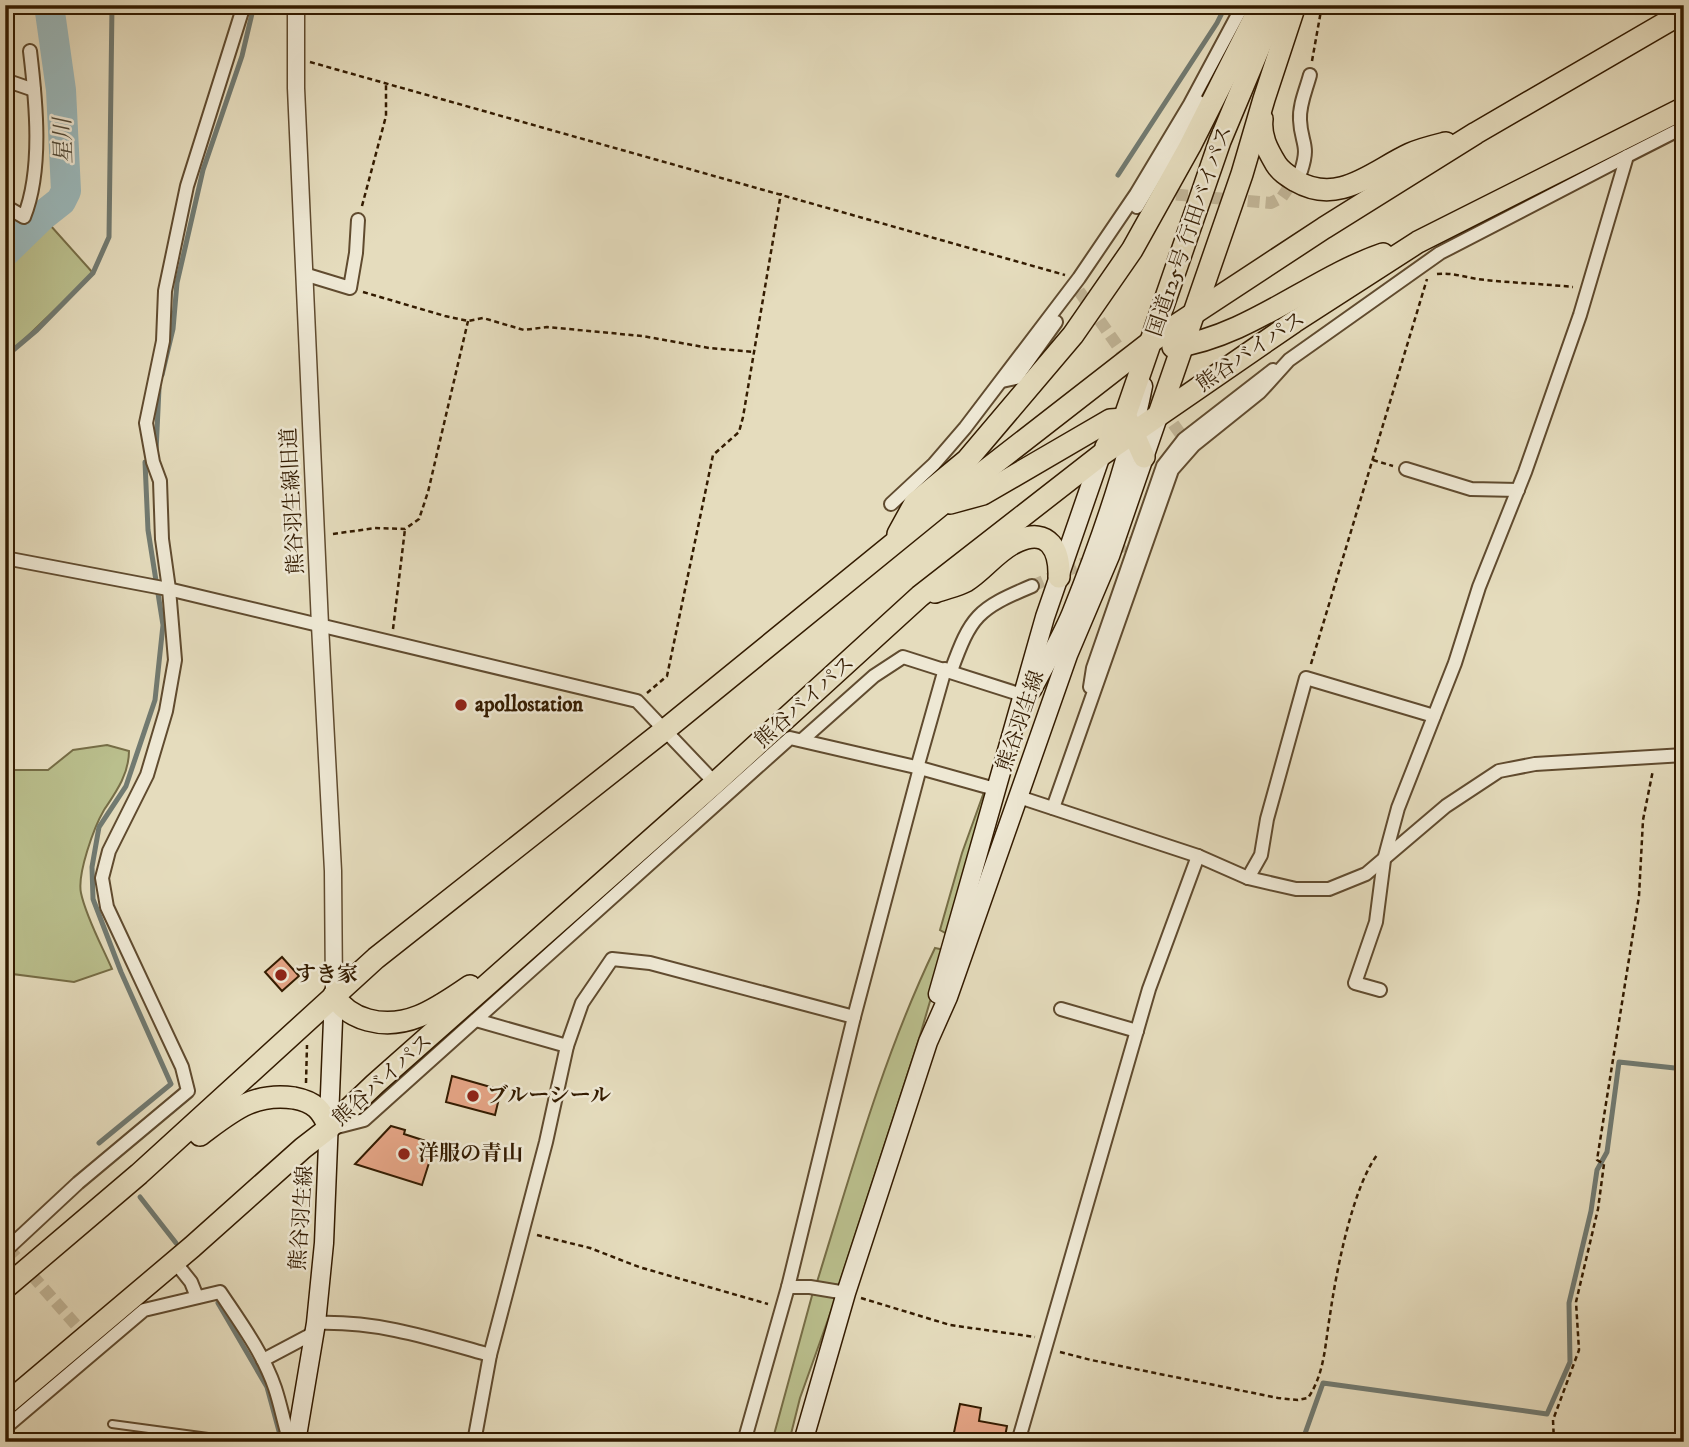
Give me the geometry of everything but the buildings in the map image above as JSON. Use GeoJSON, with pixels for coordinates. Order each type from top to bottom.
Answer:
{"type":"FeatureCollection","features":[{"type":"Feature","properties":{"kind":"highway"},"geometry":{"type":"LineString","coordinates":[[892,545],[915,503],[975,451],[1073,335],[1132,250],[1261,5]]}},
{"type":"Feature","properties":{"kind":"highway","name":"国道125号 行田バイパス"},"geometry":{"type":"LineString","coordinates":[[1101,455],[1129,425],[1152,341],[1224,130],[1277,5]]}},
{"type":"Feature","properties":{"kind":"highway","name":"国道125号 行田バイパス"},"geometry":{"type":"LineString","coordinates":[[1159,414],[1196,313],[1295,5]]}},
{"type":"Feature","properties":{"kind":"highway"},"geometry":{"type":"LineString","coordinates":[[5,1288],[139,1174],[376,958],[666,729],[941,505],[1152,341],[1324,228],[1476,133],[1684,12]]}},
{"type":"Feature","properties":{"kind":"highway"},"geometry":{"type":"LineString","coordinates":[[1264,99],[1261,127],[1264,143],[1276,164],[1297,182],[1320,190],[1339,188],[1370,178],[1410,154],[1476,133]]}},
{"type":"Feature","properties":{"kind":"highway","name":"熊谷バイパス"},"geometry":{"type":"LineString","coordinates":[[1129,425],[1159,414],[1418,242],[1684,108]]}},
{"type":"Feature","properties":{"kind":"highway"},"geometry":{"type":"LineString","coordinates":[[1152,341],[1165,346],[1184,346],[1209,338],[1268,312],[1363,260],[1418,242]]}},
{"type":"Feature","properties":{"kind":"highway"},"geometry":{"type":"LineString","coordinates":[[941,505],[983,494],[1110,420],[1129,425],[1144,457]]}},
{"type":"Feature","properties":{"kind":"highway","name":"熊谷バイパス"},"geometry":{"type":"LineString","coordinates":[[5,1405],[329,1128],[920,596],[1101,455]]}},
{"type":"Feature","properties":{"kind":"highway"},"geometry":{"type":"LineString","coordinates":[[920,596],[964,582],[1017,541],[1031,538],[1042,538],[1050,542],[1059,561],[1059,577]]}},
{"type":"Feature","properties":{"kind":"highway"},"geometry":{"type":"LineString","coordinates":[[334,995],[345,1010],[361,1018],[387,1023],[401,1022],[434,1010],[528,948]]}},
{"type":"Feature","properties":{"kind":"highway"},"geometry":{"type":"LineString","coordinates":[[139,1174],[183,1147],[236,1108],[261,1098],[276,1096],[312,1103],[322,1111],[329,1128]]}},
{"type":"Feature","properties":{"kind":"main road","name":"熊谷羽生線"},"geometry":{"type":"LineString","coordinates":[[803,1442],[846,1293],[928,1042],[948,997],[1068,655],[1110,556],[1159,414]]}},
{"type":"Feature","properties":{"kind":"main road"},"geometry":{"type":"LineString","coordinates":[[1013,727],[1070,616],[1129,425]]}},
{"type":"Feature","properties":{"kind":"main road","name":"熊谷羽生線"},"geometry":{"type":"LineString","coordinates":[[928,1042],[938,993],[1022,695],[1101,455]]}},
{"type":"Feature","properties":{"kind":"main road","name":"熊谷羽生線"},"geometry":{"type":"LineString","coordinates":[[293,1442],[315,1328],[324,1243],[334,995]]}},
{"type":"Feature","properties":{"kind":"street"},"geometry":{"type":"LineString","coordinates":[[5,1251],[78,1183],[188,1091],[182,1067],[107,907],[102,878],[109,851],[147,775],[166,711],[174,660],[162,539],[160,481],[153,461],[146,423],[163,341],[165,292],[187,186],[244,5]]}},
{"type":"Feature","properties":{"kind":"street","name":"熊谷羽生線旧道"},"geometry":{"type":"LineString","coordinates":[[296,5],[304,274],[333,871],[334,995]]}},
{"type":"Feature","properties":{"kind":"street"},"geometry":{"type":"LineString","coordinates":[[891,504],[934,464],[1002,381],[1079,278],[1136,194],[1190,104],[1244,5]]}},
{"type":"Feature","properties":{"kind":"street"},"geometry":{"type":"LineString","coordinates":[[1002,381],[1016,378],[1148,192],[1192,117],[1244,5]]}},
{"type":"Feature","properties":{"kind":"street"},"geometry":{"type":"LineString","coordinates":[[5,206],[24,217],[32,198],[35,141],[30,51]]}},
{"type":"Feature","properties":{"kind":"street"},"geometry":{"type":"LineString","coordinates":[[1301,171],[1306,158],[1306,145],[1300,124],[1300,110],[1310,75]]}},
{"type":"Feature","properties":{"kind":"street"},"geometry":{"type":"LineString","coordinates":[[5,80],[34,90]]}},
{"type":"Feature","properties":{"kind":"street"},"geometry":{"type":"LineString","coordinates":[[1053,808],[1087,714],[1093,668],[1163,466],[1184,439],[1266,374],[1440,253],[1684,127]]}},
{"type":"Feature","properties":{"kind":"street"},"geometry":{"type":"LineString","coordinates":[[1380,990],[1355,983],[1376,922],[1384,860],[1398,808],[1455,663],[1479,587],[1518,490],[1588,289],[1627,156]]}},
{"type":"Feature","properties":{"kind":"street"},"geometry":{"type":"LineString","coordinates":[[304,274],[350,288],[358,220]]}},
{"type":"Feature","properties":{"kind":"street"},"geometry":{"type":"LineString","coordinates":[[1406,469],[1471,489],[1518,490]]}},
{"type":"Feature","properties":{"kind":"street"},"geometry":{"type":"LineString","coordinates":[[5,558],[169,589],[637,701],[715,783]]}},
{"type":"Feature","properties":{"kind":"street"},"geometry":{"type":"LineString","coordinates":[[744,1442],[788,1287],[918,768],[948,670],[964,634],[977,615],[999,600],[1032,586]]}},
{"type":"Feature","properties":{"kind":"street"},"geometry":{"type":"LineString","coordinates":[[802,740],[874,676],[903,657],[1022,695]]}},
{"type":"Feature","properties":{"kind":"street"},"geometry":{"type":"LineString","coordinates":[[1248,878],[1261,855],[1267,819],[1306,678],[1434,716]]}},
{"type":"Feature","properties":{"kind":"street"},"geometry":{"type":"LineString","coordinates":[[329,1128],[364,1120],[790,738],[995,789]]}},
{"type":"Feature","properties":{"kind":"street"},"geometry":{"type":"LineString","coordinates":[[1019,797],[1198,856],[1248,878],[1296,889],[1329,889],[1366,874],[1446,806],[1499,771],[1535,764],[1684,755]]}},
{"type":"Feature","properties":{"kind":"street"},"geometry":{"type":"LineString","coordinates":[[1018,1442],[1149,989],[1198,856]]}},
{"type":"Feature","properties":{"kind":"street"},"geometry":{"type":"LineString","coordinates":[[474,1442],[490,1354],[523,1231],[567,1046],[582,1003],[612,959],[650,963],[854,1017]]}},
{"type":"Feature","properties":{"kind":"street"},"geometry":{"type":"LineString","coordinates":[[1061,1009],[1137,1031]]}},
{"type":"Feature","properties":{"kind":"street"},"geometry":{"type":"LineString","coordinates":[[476,1020],[567,1046]]}},
{"type":"Feature","properties":{"kind":"street"},"geometry":{"type":"LineString","coordinates":[[175,1262],[191,1282],[197,1297]]}},
{"type":"Feature","properties":{"kind":"street"},"geometry":{"type":"LineString","coordinates":[[788,1287],[810,1287],[846,1293]]}},
{"type":"Feature","properties":{"kind":"street"},"geometry":{"type":"LineString","coordinates":[[5,1428],[144,1310],[220,1292],[263,1360],[293,1442]]}},
{"type":"Feature","properties":{"kind":"street"},"geometry":{"type":"LineString","coordinates":[[263,1360],[315,1328],[343,1322],[392,1328],[490,1354]]}},
{"type":"Feature","properties":{"kind":"lane"},"geometry":{"type":"LineString","coordinates":[[112,1424],[245,1442]]}},
{"type":"Feature","properties":{"kind":"path"},"geometry":{"type":"LineString","coordinates":[[1310,75],[1322,5]]}},
{"type":"Feature","properties":{"kind":"path"},"geometry":{"type":"LineString","coordinates":[[296,58],[1079,278]]}},
{"type":"Feature","properties":{"kind":"path"},"geometry":{"type":"LineString","coordinates":[[358,220],[386,116],[386,83]]}},
{"type":"Feature","properties":{"kind":"path"},"geometry":{"type":"LineString","coordinates":[[637,701],[667,676],[710,466],[713,456],[739,432],[781,193]]}},
{"type":"Feature","properties":{"kind":"path"},"geometry":{"type":"LineString","coordinates":[[1400,283],[1447,273],[1484,280],[1520,281],[1588,289]]}},
{"type":"Feature","properties":{"kind":"path"},"geometry":{"type":"LineString","coordinates":[[1306,678],[1428,275]]}},
{"type":"Feature","properties":{"kind":"path"},"geometry":{"type":"LineString","coordinates":[[350,288],[468,321],[483,318],[524,330],[547,327],[642,336],[709,348],[754,352]]}},
{"type":"Feature","properties":{"kind":"path"},"geometry":{"type":"LineString","coordinates":[[316,538],[365,529],[405,529],[419,519],[428,492],[468,321]]}},
{"type":"Feature","properties":{"kind":"path"},"geometry":{"type":"LineString","coordinates":[[1373,460],[1406,469]]}},
{"type":"Feature","properties":{"kind":"path"},"geometry":{"type":"LineString","coordinates":[[391,643],[405,529]]}},
{"type":"Feature","properties":{"kind":"path"},"geometry":{"type":"LineString","coordinates":[[1555,1442],[1553,1420],[1579,1350],[1576,1302],[1598,1209],[1604,1164],[1597,1160],[1639,896],[1643,820],[1655,757]]}},
{"type":"Feature","properties":{"kind":"path"},"geometry":{"type":"LineString","coordinates":[[306,1040],[306,1090]]}},
{"type":"Feature","properties":{"kind":"path"},"geometry":{"type":"LineString","coordinates":[[846,1293],[950,1325],[1047,1344],[1091,1360],[1278,1398],[1308,1398],[1317,1384],[1322,1365],[1334,1286],[1356,1201],[1368,1167],[1377,1155]]}},
{"type":"Feature","properties":{"kind":"path"},"geometry":{"type":"LineString","coordinates":[[302,1173],[302,1190]]}},
{"type":"Feature","properties":{"kind":"path"},"geometry":{"type":"LineString","coordinates":[[523,1231],[590,1248],[639,1267],[782,1308]]}},
{"type":"Feature","properties":{"kind":"green space"},"geometry":{"type":"Polygon","coordinates":[[[42,216],[93,273],[5,358],[5,252],[42,216]]]}},
{"type":"Feature","properties":{"kind":"green space"},"geometry":{"type":"Polygon","coordinates":[[[107,745],[129,751],[127,767],[91,839],[80,885],[87,912],[112,969],[74,982],[5,973],[5,770],[48,770],[73,750],[107,745]]]}},
{"type":"Feature","properties":{"kind":"green space"},"geometry":{"type":"Polygon","coordinates":[[[984,792],[987,795],[949,935],[940,930],[962,853],[984,792]]]}},
{"type":"Feature","properties":{"kind":"green space"},"geometry":{"type":"Polygon","coordinates":[[[935,948],[945,950],[839,1285],[817,1282],[884,1070],[935,948]]]}},
{"type":"Feature","properties":{"kind":"green space"},"geometry":{"type":"Polygon","coordinates":[[[813,1292],[834,1297],[835,1300],[800,1398],[789,1442],[772,1442],[813,1292]]]}},
{"type":"Feature","properties":{"kind":"waterway","name":"星川"},"geometry":{"type":"LineString","coordinates":[[5,252],[61,201],[66,191],[61,90],[49,5]]}},
{"type":"Feature","properties":{"kind":"waterway"},"geometry":{"type":"LineString","coordinates":[[5,357],[37,330],[93,273],[109,237],[112,5]]}},
{"type":"Feature","properties":{"kind":"waterway"},"geometry":{"type":"LineString","coordinates":[[162,375],[173,329],[177,283],[203,170],[242,56],[254,5]]}},
{"type":"Feature","properties":{"kind":"waterway"},"geometry":{"type":"LineString","coordinates":[[1118,175],[1226,5]]}},
{"type":"Feature","properties":{"kind":"waterway"},"geometry":{"type":"LineString","coordinates":[[156,452],[159,388]]}},
{"type":"Feature","properties":{"kind":"waterway"},"geometry":{"type":"LineString","coordinates":[[99,1143],[171,1084],[121,972],[93,899],[92,867],[99,827],[126,786],[155,700],[163,625],[148,530],[145,462],[152,462]]}},
{"type":"Feature","properties":{"kind":"waterway"},"geometry":{"type":"LineString","coordinates":[[1302,1442],[1323,1383],[1547,1414],[1570,1362],[1569,1303],[1591,1211],[1597,1170],[1607,1152],[1619,1062],[1684,1069]]}},
{"type":"Feature","properties":{"kind":"waterway"},"geometry":{"type":"LineString","coordinates":[[140,1197],[176,1243]]}},
{"type":"Feature","properties":{"kind":"waterway"},"geometry":{"type":"LineString","coordinates":[[218,1303],[267,1387],[282,1442]]}},
{"type":"Feature","properties":{"kind":"tunnel"},"geometry":{"type":"LineString","coordinates":[[1158,193],[1271,203],[1282,197],[1296,177]]}},
{"type":"Feature","properties":{"kind":"tunnel"},"geometry":{"type":"LineString","coordinates":[[1079,291],[1131,365]]}},
{"type":"Feature","properties":{"kind":"tunnel"},"geometry":{"type":"LineString","coordinates":[[1142,380],[1184,439]]}},
{"type":"Feature","properties":{"kind":"tunnel"},"geometry":{"type":"LineString","coordinates":[[1032,586],[1137,540]]}},
{"type":"Feature","properties":{"kind":"tunnel"},"geometry":{"type":"LineString","coordinates":[[8,1248],[98,1350]]}},
{"type":"Feature","properties":{"kind":"place","name":"apollostation"},"geometry":{"type":"Point","coordinates":[461,705]}},
{"type":"Feature","properties":{"kind":"place","name":"すき家"},"geometry":{"type":"Point","coordinates":[281,975]}},
{"type":"Feature","properties":{"kind":"place","name":"ブルーシール"},"geometry":{"type":"Point","coordinates":[473,1096]}},
{"type":"Feature","properties":{"kind":"place","name":"洋服の青山"},"geometry":{"type":"Point","coordinates":[404,1154]}}]}
